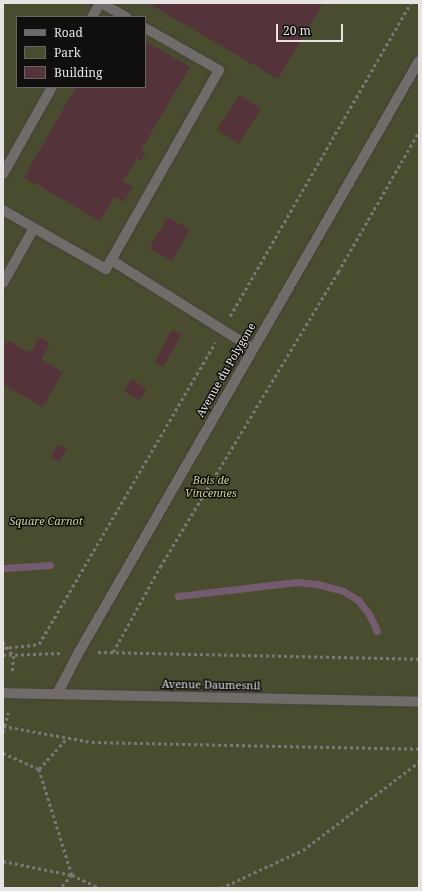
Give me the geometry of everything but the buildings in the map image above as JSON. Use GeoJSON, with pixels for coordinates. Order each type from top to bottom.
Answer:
{"type":"FeatureCollection","features":[{"type":"Feature","properties":{"kind":"street"},"geometry":{"type":"LineString","coordinates":[[93,16],[101,3],[124,16]]}},
{"type":"Feature","properties":{"kind":"street"},"geometry":{"type":"LineString","coordinates":[[3,210],[106,269],[219,70],[146,29]]}},
{"type":"Feature","properties":{"kind":"street","name":"Avenue du Polygone"},"geometry":{"type":"LineString","coordinates":[[57,694],[79,652],[252,348],[419,61]]}},
{"type":"Feature","properties":{"kind":"street"},"geometry":{"type":"LineString","coordinates":[[3,174],[51,88]]}},
{"type":"Feature","properties":{"kind":"street"},"geometry":{"type":"LineString","coordinates":[[3,283],[34,228]]}},
{"type":"Feature","properties":{"kind":"street"},"geometry":{"type":"LineString","coordinates":[[111,260],[252,348]]}},
{"type":"Feature","properties":{"kind":"street","name":"Avenue Daumesnil"},"geometry":{"type":"LineString","coordinates":[[3,693],[419,702]]}},
{"type":"Feature","properties":{"kind":"path"},"geometry":{"type":"LineString","coordinates":[[113,652],[160,568],[338,272],[419,131]]}},
{"type":"Feature","properties":{"kind":"path"},"geometry":{"type":"LineString","coordinates":[[3,642],[14,656],[12,674]]}},
{"type":"Feature","properties":{"kind":"path"},"geometry":{"type":"LineString","coordinates":[[98,652],[419,659]]}},
{"type":"Feature","properties":{"kind":"path"},"geometry":{"type":"LineString","coordinates":[[3,655],[14,656],[57,653]]}},
{"type":"Feature","properties":{"kind":"path"},"geometry":{"type":"LineString","coordinates":[[3,732],[8,713]]}},
{"type":"Feature","properties":{"kind":"path"},"geometry":{"type":"LineString","coordinates":[[4,726],[92,742],[419,749]]}},
{"type":"Feature","properties":{"kind":"path"},"geometry":{"type":"LineString","coordinates":[[39,769],[67,737]]}},
{"type":"Feature","properties":{"kind":"path"},"geometry":{"type":"LineString","coordinates":[[3,753],[39,769],[72,875]]}},
{"type":"Feature","properties":{"kind":"path"},"geometry":{"type":"LineString","coordinates":[[221,888],[303,850],[419,762]]}},
{"type":"Feature","properties":{"kind":"path"},"geometry":{"type":"LineString","coordinates":[[3,861],[72,875],[100,888]]}},
{"type":"Feature","properties":{"kind":"path"},"geometry":{"type":"LineString","coordinates":[[61,888],[72,875]]}},
{"type":"Feature","properties":{"kind":"green space","name":"Bois de Vincennes"},"geometry":{"type":"Polygon","coordinates":[[[3,3],[419,3],[419,888],[3,888],[3,3]]]}},
{"type":"Feature","properties":{"kind":"waterway"},"geometry":{"type":"LineString","coordinates":[[3,568],[50,565]]}},
{"type":"Feature","properties":{"kind":"waterway"},"geometry":{"type":"LineString","coordinates":[[178,596],[297,582],[317,584],[343,591],[358,600],[369,614],[377,631]]}},
{"type":"Feature","properties":{"kind":"park label","name":"Square Carnot"},"geometry":{"type":"Point","coordinates":[46,521]}}]}
